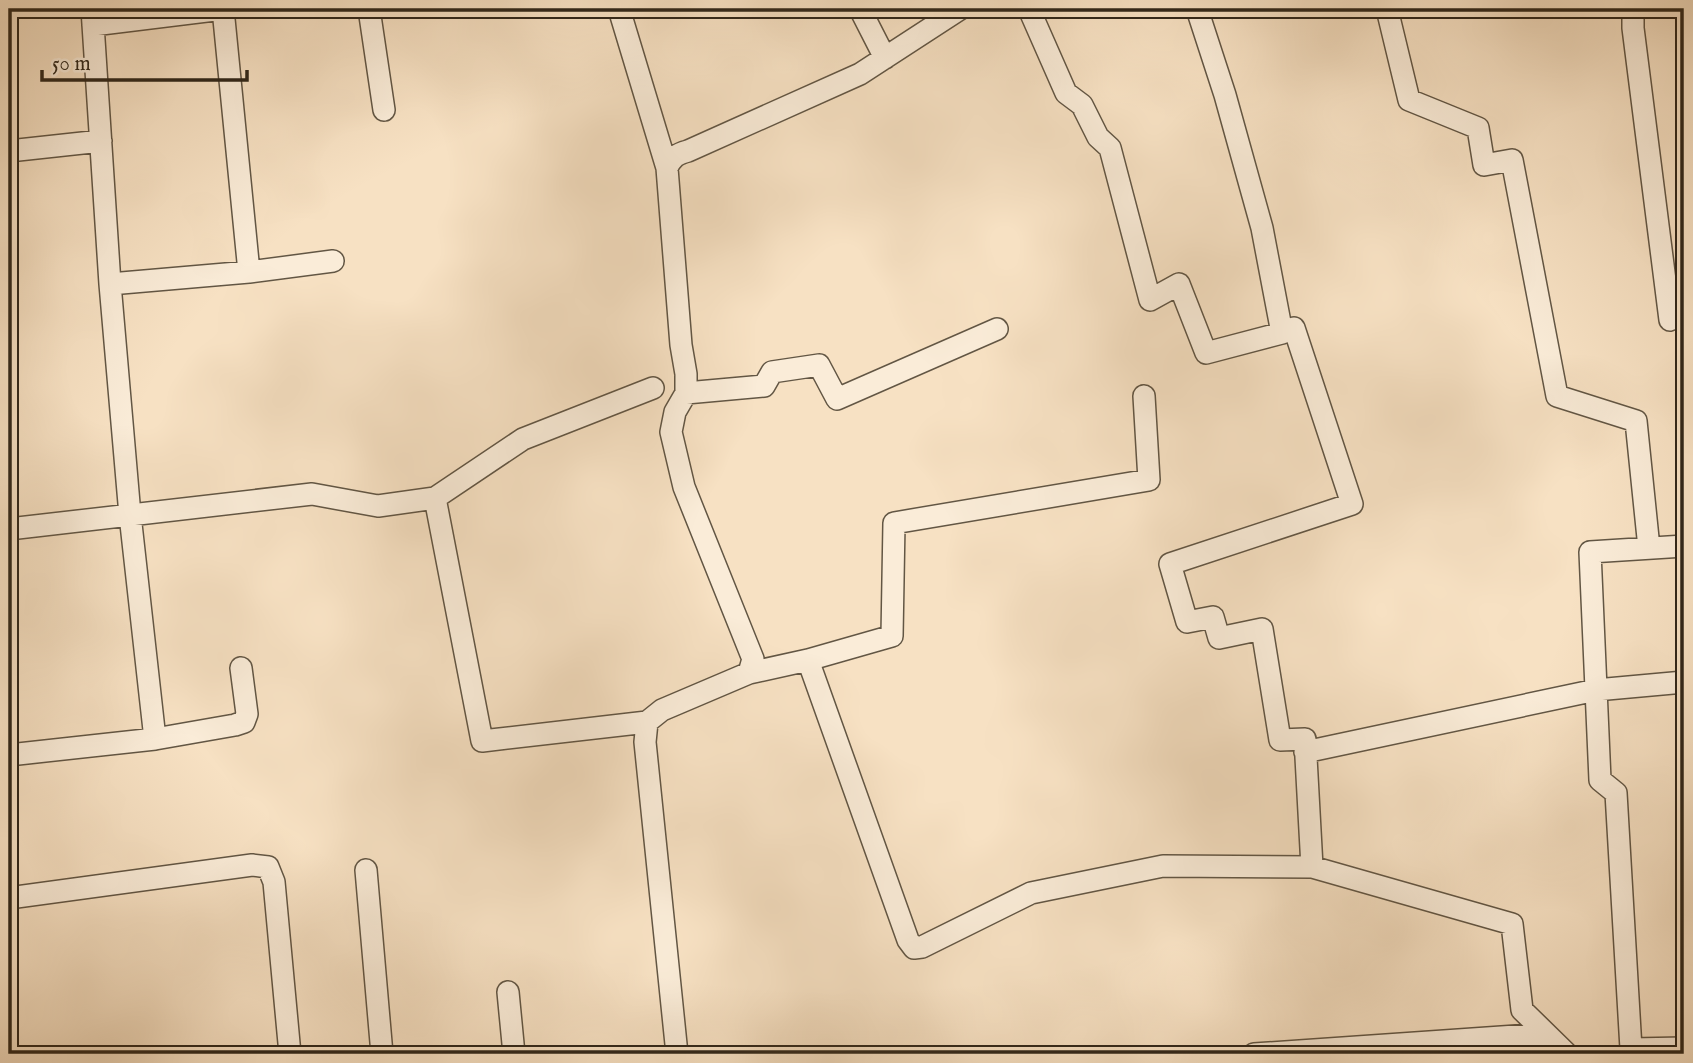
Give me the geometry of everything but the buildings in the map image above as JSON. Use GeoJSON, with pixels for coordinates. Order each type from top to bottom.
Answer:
{"type":"FeatureCollection","features":[{"type":"Feature","properties":{"kind":"street"},"geometry":{"type":"LineString","coordinates":[[155,739],[110,284],[92,17],[223,9],[249,272]]}},
{"type":"Feature","properties":{"kind":"street"},"geometry":{"type":"LineString","coordinates":[[369,9],[384,110]]}},
{"type":"Feature","properties":{"kind":"street"},"geometry":{"type":"LineString","coordinates":[[619,9],[667,168],[681,345],[686,374],[686,393],[675,412],[671,432],[684,487],[753,659],[749,673]]}},
{"type":"Feature","properties":{"kind":"street"},"geometry":{"type":"LineString","coordinates":[[860,9],[885,58]]}},
{"type":"Feature","properties":{"kind":"street"},"geometry":{"type":"LineString","coordinates":[[667,168],[677,154],[860,74],[960,9]]}},
{"type":"Feature","properties":{"kind":"street"},"geometry":{"type":"LineString","coordinates":[[1029,9],[1066,93],[1082,106],[1098,137],[1110,148],[1150,300],[1179,284],[1206,353],[1294,328],[1352,503],[1170,564],[1187,622],[1213,617],[1219,638],[1262,629],[1280,740],[1305,739],[1312,867]]}},
{"type":"Feature","properties":{"kind":"street"},"geometry":{"type":"LineString","coordinates":[[1197,9],[1225,94],[1262,228],[1282,333]]}},
{"type":"Feature","properties":{"kind":"street"},"geometry":{"type":"LineString","coordinates":[[1387,9],[1409,100],[1478,128],[1484,165],[1512,160],[1557,396],[1636,421],[1649,548]]}},
{"type":"Feature","properties":{"kind":"street"},"geometry":{"type":"LineString","coordinates":[[1633,9],[1633,27],[1670,320]]}},
{"type":"Feature","properties":{"kind":"street"},"geometry":{"type":"LineString","coordinates":[[9,151],[100,141]]}},
{"type":"Feature","properties":{"kind":"street"},"geometry":{"type":"LineString","coordinates":[[110,284],[249,272],[333,261]]}},
{"type":"Feature","properties":{"kind":"street"},"geometry":{"type":"LineString","coordinates":[[686,393],[764,386],[772,372],[819,365],[837,400],[997,329]]}},
{"type":"Feature","properties":{"kind":"street"},"geometry":{"type":"LineString","coordinates":[[9,528],[312,495],[378,506],[435,498],[523,439],[653,388]]}},
{"type":"Feature","properties":{"kind":"street"},"geometry":{"type":"LineString","coordinates":[[435,498],[482,741],[647,722],[662,710],[749,673],[808,660],[892,636],[894,523],[1149,480],[1143,396]]}},
{"type":"Feature","properties":{"kind":"street"},"geometry":{"type":"LineString","coordinates":[[1684,546],[1590,552],[1600,780],[1616,793],[1631,1049],[1684,1048]]}},
{"type":"Feature","properties":{"kind":"street"},"geometry":{"type":"LineString","coordinates":[[808,660],[908,940],[914,948],[922,947],[1031,893],[1163,866],[1312,867],[1512,924],[1522,1010],[1567,1054]]}},
{"type":"Feature","properties":{"kind":"street"},"geometry":{"type":"LineString","coordinates":[[9,755],[155,739],[244,722],[247,714],[241,668]]}},
{"type":"Feature","properties":{"kind":"street"},"geometry":{"type":"LineString","coordinates":[[1305,752],[1597,690],[1684,682]]}},
{"type":"Feature","properties":{"kind":"street"},"geometry":{"type":"LineString","coordinates":[[647,722],[645,742],[677,1054]]}},
{"type":"Feature","properties":{"kind":"street"},"geometry":{"type":"LineString","coordinates":[[9,898],[252,864],[268,867],[274,882],[290,1054]]}},
{"type":"Feature","properties":{"kind":"street"},"geometry":{"type":"LineString","coordinates":[[366,870],[382,1054]]}},
{"type":"Feature","properties":{"kind":"street"},"geometry":{"type":"LineString","coordinates":[[508,992],[514,1054]]}},
{"type":"Feature","properties":{"kind":"street"},"geometry":{"type":"LineString","coordinates":[[1254,1054],[1546,1034]]}}]}
